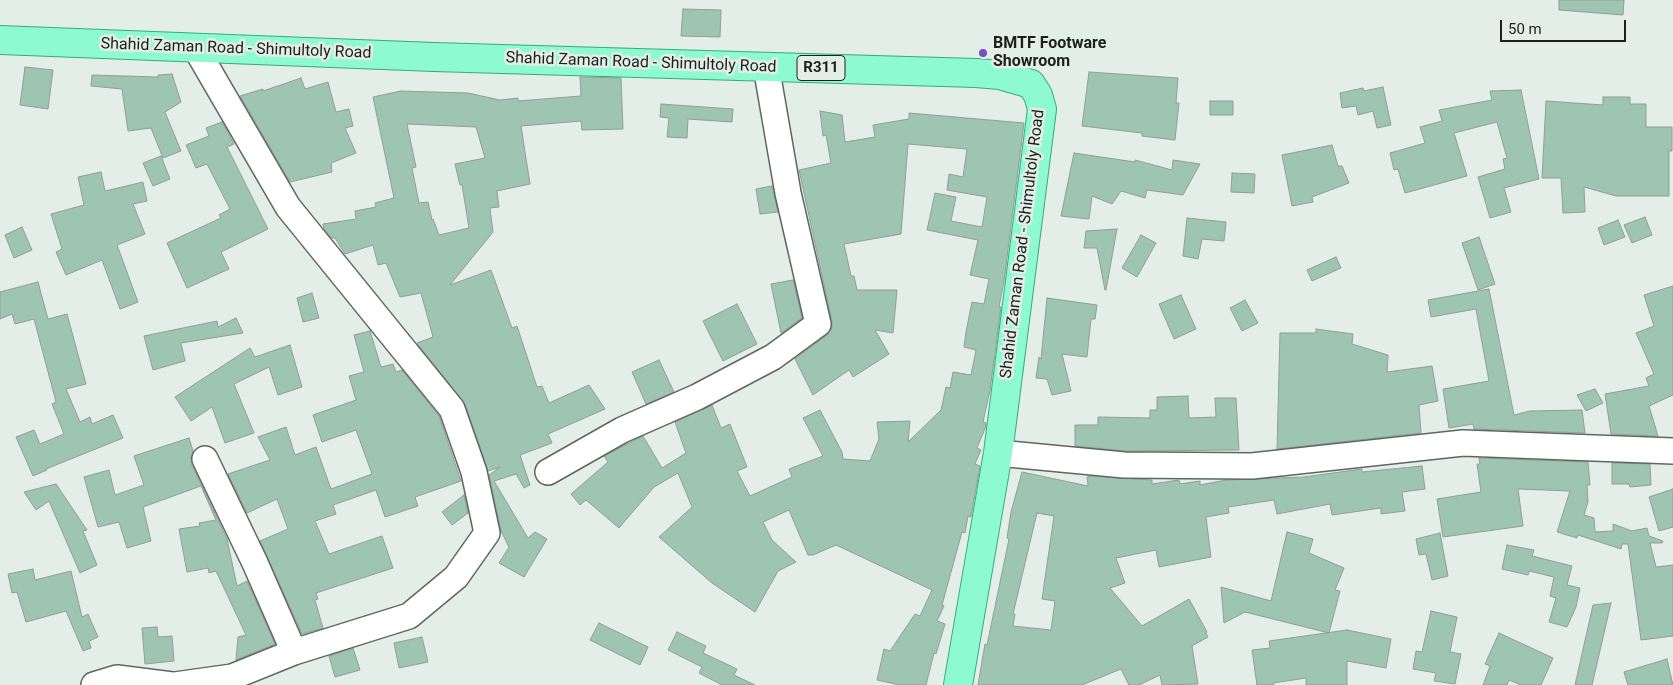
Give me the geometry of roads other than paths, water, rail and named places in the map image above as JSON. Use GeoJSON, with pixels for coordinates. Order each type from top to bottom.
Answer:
{"type":"FeatureCollection","features":[{"type":"Feature","properties":{"kind":"main road","name":"Shahid Zaman Road - Shimultoly Road"},"geometry":{"type":"LineString","coordinates":[[0,40],[1000,75],[1031,84],[1038,95],[1042,108],[998,453],[958,685]]}},
{"type":"Feature","properties":{"kind":"street"},"geometry":{"type":"LineString","coordinates":[[94,685],[117,678],[174,685],[232,677],[294,652],[409,616],[456,577],[487,533],[474,472],[452,409],[288,207],[195,47]]}},
{"type":"Feature","properties":{"kind":"street"},"geometry":{"type":"LineString","coordinates":[[548,472],[622,430],[697,397],[772,357],[818,324],[788,193],[766,66]]}},
{"type":"Feature","properties":{"kind":"street"},"geometry":{"type":"LineString","coordinates":[[998,453],[1124,465],[1252,466],[1464,443],[1672,452]]}},
{"type":"Feature","properties":{"kind":"street"},"geometry":{"type":"LineString","coordinates":[[205,459],[255,563],[294,652]]}},
{"type":"Feature","properties":{"kind":"place","name":"BMTF Footware Showroom"},"geometry":{"type":"Point","coordinates":[983,53]}}]}
